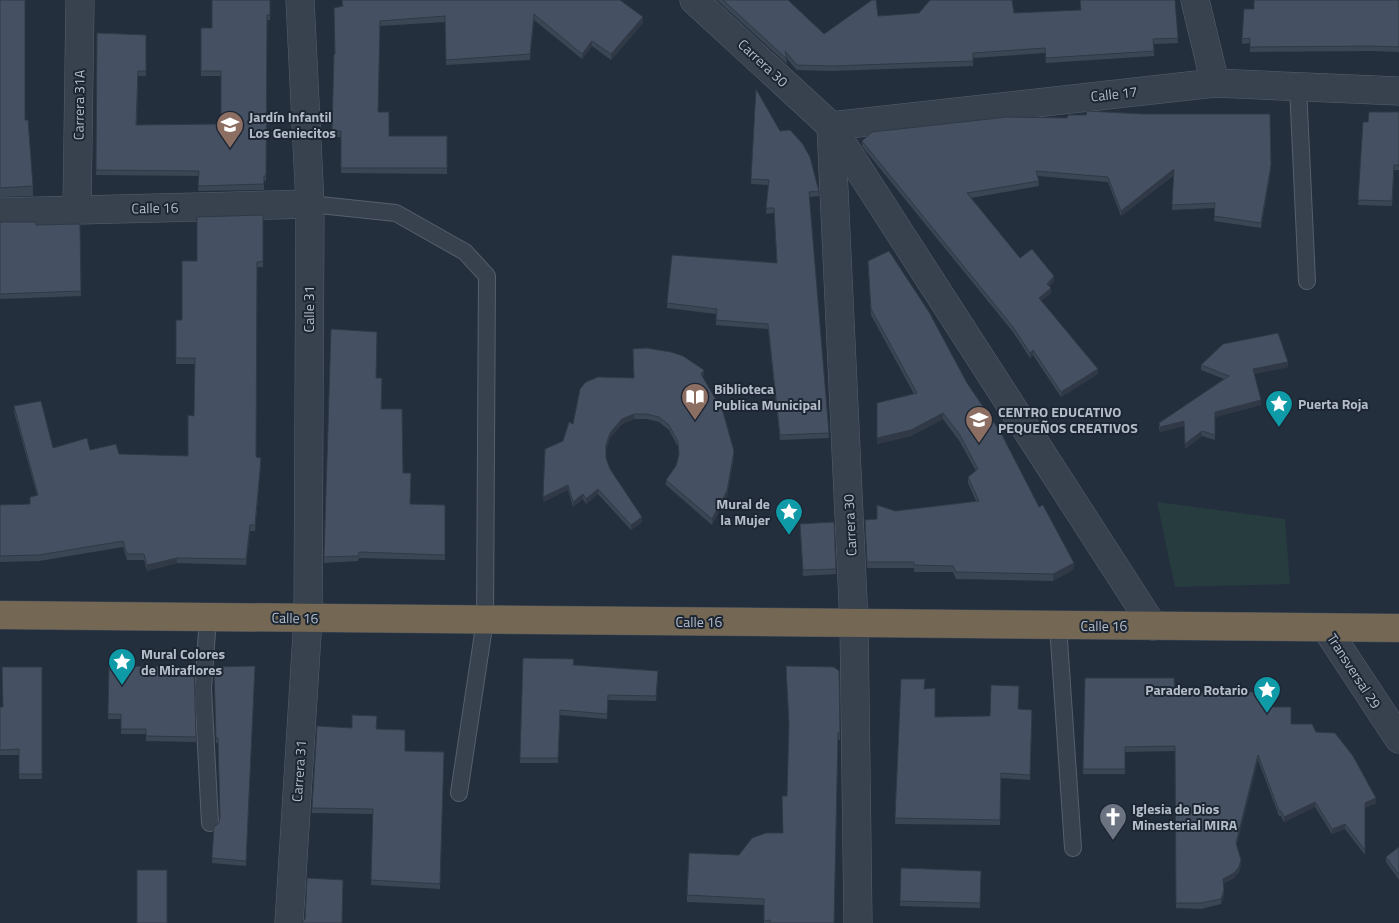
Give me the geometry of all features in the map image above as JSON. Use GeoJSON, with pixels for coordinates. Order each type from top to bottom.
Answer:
{"type":"FeatureCollection","features":[{"type":"Feature","properties":{"kind":"highway","name":"Calle 16"},"geometry":{"type":"LineString","coordinates":[[0,615],[1399,628]]}},
{"type":"Feature","properties":{"kind":"street","name":"Carrera 31A"},"geometry":{"type":"LineString","coordinates":[[77,209],[80,0]]}},
{"type":"Feature","properties":{"kind":"street","name":"Calle 31"},"geometry":{"type":"LineString","coordinates":[[300,0],[310,204],[308,618]]}},
{"type":"Feature","properties":{"kind":"street","name":"Carrera 30"},"geometry":{"type":"LineString","coordinates":[[694,0],[831,126],[1153,626]]}},
{"type":"Feature","properties":{"kind":"street"},"geometry":{"type":"LineString","coordinates":[[1195,0],[1215,83]]}},
{"type":"Feature","properties":{"kind":"street","name":"Calle 17"},"geometry":{"type":"LineString","coordinates":[[831,126],[1215,83],[1399,91]]}},
{"type":"Feature","properties":{"kind":"street","name":"Carrera 30"},"geometry":{"type":"LineString","coordinates":[[831,126],[854,623],[858,923]]}},
{"type":"Feature","properties":{"kind":"street","name":"Calle 16"},"geometry":{"type":"LineString","coordinates":[[0,212],[310,204]]}},
{"type":"Feature","properties":{"kind":"street","name":"Carrera 31"},"geometry":{"type":"LineString","coordinates":[[289,923],[308,618]]}},
{"type":"Feature","properties":{"kind":"street","name":"Transversal 29"},"geometry":{"type":"LineString","coordinates":[[1326,628],[1399,739]]}},
{"type":"Feature","properties":{"kind":"lane"},"geometry":{"type":"LineString","coordinates":[[1298,87],[1306,281]]}},
{"type":"Feature","properties":{"kind":"lane"},"geometry":{"type":"LineString","coordinates":[[310,204],[396,213],[465,252],[487,276],[485,620],[460,793]]}},
{"type":"Feature","properties":{"kind":"lane"},"geometry":{"type":"LineString","coordinates":[[208,618],[203,688],[210,823]]}},
{"type":"Feature","properties":{"kind":"lane"},"geometry":{"type":"LineString","coordinates":[[1058,625],[1073,848]]}},
{"type":"Feature","properties":{"kind":"green space"},"geometry":{"type":"Polygon","coordinates":[[[1157,502],[1285,519],[1290,584],[1175,587],[1157,502]]]}},
{"type":"Feature","properties":{"kind":"building"},"geometry":{"type":"Polygon","coordinates":[[[0,0],[25,0],[25,120],[28,120],[33,186],[0,188],[0,0]]]}},
{"type":"Feature","properties":{"kind":"building"},"geometry":{"type":"Polygon","coordinates":[[[212,0],[270,0],[270,15],[267,15],[266,176],[264,176],[264,184],[198,186],[199,171],[96,170],[97,33],[146,35],[146,71],[138,71],[136,125],[221,124],[221,71],[201,71],[201,28],[212,28],[212,0]]]}},
{"type":"Feature","properties":{"kind":"building"},"geometry":{"type":"Polygon","coordinates":[[[342,0],[620,0],[643,17],[611,54],[592,41],[582,54],[534,14],[530,54],[446,60],[445,16],[380,21],[378,112],[389,112],[389,136],[447,136],[447,168],[341,168],[341,131],[332,131],[335,54],[334,8],[343,6],[342,0]]]}},
{"type":"Feature","properties":{"kind":"building"},"geometry":{"type":"Polygon","coordinates":[[[723,0],[788,0],[824,34],[872,0],[876,0],[878,16],[919,13],[930,0],[1012,0],[1014,13],[1081,10],[1080,0],[1175,0],[1178,38],[1153,39],[1154,51],[1046,58],[1045,48],[973,53],[973,61],[832,66],[797,65],[785,51],[787,59],[723,0]]]}},
{"type":"Feature","properties":{"kind":"building"},"geometry":{"type":"Polygon","coordinates":[[[1254,0],[1399,0],[1399,47],[1250,47],[1250,38],[1242,39],[1244,9],[1254,9],[1254,0]]]}},
{"type":"Feature","properties":{"kind":"building"},"geometry":{"type":"Polygon","coordinates":[[[756,89],[780,131],[790,130],[802,143],[810,157],[819,191],[809,192],[829,433],[780,435],[768,324],[716,320],[717,309],[667,303],[672,255],[777,263],[774,208],[766,208],[769,180],[751,179],[756,89]]]}},
{"type":"Feature","properties":{"kind":"building"},"geometry":{"type":"Polygon","coordinates":[[[1087,111],[1143,114],[1270,114],[1271,165],[1261,223],[1214,216],[1215,203],[1172,205],[1174,169],[1121,211],[1108,177],[1036,171],[1039,181],[967,193],[1020,258],[1032,249],[1054,276],[1047,284],[1051,288],[1039,298],[1098,369],[1061,392],[1033,350],[1030,353],[1013,327],[862,141],[872,132],[1007,117],[1067,118],[1068,115],[1086,115],[1087,111]]]}},
{"type":"Feature","properties":{"kind":"building"},"geometry":{"type":"Polygon","coordinates":[[[1369,112],[1399,112],[1399,165],[1394,165],[1392,201],[1358,200],[1363,122],[1368,122],[1369,112]]]}},
{"type":"Feature","properties":{"kind":"building"},"geometry":{"type":"Polygon","coordinates":[[[263,215],[263,261],[257,262],[256,457],[261,458],[255,525],[250,525],[246,559],[177,558],[147,565],[144,554],[127,554],[123,541],[39,555],[0,556],[0,505],[30,504],[30,497],[38,495],[14,406],[41,401],[53,448],[87,438],[90,450],[116,444],[119,454],[188,456],[188,415],[194,416],[195,358],[176,358],[176,320],[182,320],[182,261],[197,261],[197,217],[263,215]]]}},
{"type":"Feature","properties":{"kind":"building"},"geometry":{"type":"Polygon","coordinates":[[[0,222],[36,222],[36,225],[80,224],[81,291],[0,294],[0,222]]]}},
{"type":"Feature","properties":{"kind":"building"},"geometry":{"type":"Polygon","coordinates":[[[889,251],[929,312],[967,383],[1001,433],[1039,507],[1043,505],[1074,563],[1053,574],[956,572],[953,566],[914,565],[914,562],[867,562],[865,520],[877,519],[877,505],[895,511],[979,501],[968,477],[978,469],[960,435],[943,413],[911,430],[877,438],[877,403],[917,393],[871,309],[868,261],[889,251]]]}},
{"type":"Feature","properties":{"kind":"building"},"geometry":{"type":"Polygon","coordinates":[[[331,329],[377,332],[376,378],[382,378],[381,409],[402,409],[403,473],[411,473],[410,504],[445,505],[445,555],[359,552],[358,556],[324,557],[331,329]]]}},
{"type":"Feature","properties":{"kind":"building"},"geometry":{"type":"Polygon","coordinates":[[[1278,333],[1288,362],[1253,369],[1261,400],[1215,412],[1215,435],[1202,431],[1185,444],[1184,421],[1160,427],[1159,423],[1229,376],[1201,365],[1223,344],[1278,333]]]}},
{"type":"Feature","properties":{"kind":"building"},"geometry":{"type":"Polygon","coordinates":[[[646,348],[683,356],[704,370],[701,374],[723,412],[734,451],[727,491],[712,519],[666,480],[676,466],[679,454],[678,442],[669,425],[659,417],[647,414],[634,414],[622,419],[610,433],[606,445],[606,458],[610,469],[642,517],[631,525],[598,489],[586,499],[583,494],[573,502],[568,485],[543,497],[545,449],[563,441],[569,422],[573,424],[580,389],[586,382],[598,377],[634,378],[633,349],[646,348]]]}},
{"type":"Feature","properties":{"kind":"building"},"geometry":{"type":"Polygon","coordinates":[[[834,522],[836,569],[803,570],[800,524],[834,522]]]}},
{"type":"Feature","properties":{"kind":"building"},"geometry":{"type":"Polygon","coordinates":[[[523,658],[574,659],[573,665],[658,671],[656,696],[608,695],[607,714],[560,710],[558,758],[520,758],[523,658]]]}},
{"type":"Feature","properties":{"kind":"building"},"geometry":{"type":"Polygon","coordinates":[[[109,666],[194,667],[196,737],[146,736],[146,729],[121,729],[121,714],[108,714],[109,666]]]}},
{"type":"Feature","properties":{"kind":"building"},"geometry":{"type":"Polygon","coordinates":[[[255,666],[246,861],[212,858],[214,827],[219,823],[220,817],[214,667],[255,666]]]}},
{"type":"Feature","properties":{"kind":"building"},"geometry":{"type":"Polygon","coordinates":[[[786,666],[834,667],[839,671],[840,733],[838,733],[834,923],[770,923],[770,920],[764,921],[764,899],[687,895],[689,853],[739,855],[752,838],[766,833],[783,833],[782,796],[787,796],[789,724],[786,666]]]}},
{"type":"Feature","properties":{"kind":"building"},"geometry":{"type":"Polygon","coordinates":[[[2,667],[42,667],[42,774],[19,774],[19,749],[0,750],[0,707],[3,707],[2,667]]]}},
{"type":"Feature","properties":{"kind":"building"},"geometry":{"type":"Polygon","coordinates":[[[1085,678],[1174,678],[1175,692],[1271,692],[1271,707],[1291,707],[1291,724],[1312,724],[1316,732],[1335,733],[1353,756],[1376,798],[1365,803],[1365,850],[1345,824],[1332,829],[1315,802],[1284,817],[1281,811],[1279,811],[1258,755],[1236,843],[1241,860],[1239,867],[1234,873],[1223,879],[1224,890],[1221,899],[1201,903],[1176,903],[1175,746],[1125,747],[1125,769],[1083,769],[1085,678]]]}},
{"type":"Feature","properties":{"kind":"building"},"geometry":{"type":"Polygon","coordinates":[[[901,679],[925,679],[924,689],[935,688],[935,717],[990,716],[991,685],[1019,686],[1018,709],[1032,710],[1030,775],[1001,773],[1000,820],[895,818],[901,679]]]}},
{"type":"Feature","properties":{"kind":"building"},"geometry":{"type":"Polygon","coordinates":[[[352,715],[377,716],[376,729],[405,730],[405,751],[444,752],[440,884],[371,880],[373,809],[312,808],[317,726],[352,728],[352,715]]]}},
{"type":"Feature","properties":{"kind":"building"},"geometry":{"type":"Polygon","coordinates":[[[1399,847],[1399,875],[1386,857],[1399,847]]]}},
{"type":"Feature","properties":{"kind":"building"},"geometry":{"type":"Polygon","coordinates":[[[901,868],[981,871],[980,903],[900,901],[901,868]]]}},
{"type":"Feature","properties":{"kind":"building"},"geometry":{"type":"Polygon","coordinates":[[[137,870],[167,870],[167,923],[137,923],[137,870]]]}},
{"type":"Feature","properties":{"kind":"building"},"geometry":{"type":"Polygon","coordinates":[[[307,878],[343,880],[342,923],[302,923],[305,919],[307,878]]]}},
{"type":"Feature","properties":{"kind":"place","name":"Jardín Infantil Los Geniecitos"},"geometry":{"type":"Point","coordinates":[230,149]}},
{"type":"Feature","properties":{"kind":"place","name":"Biblioteca Publica Municipal"},"geometry":{"type":"Point","coordinates":[695,421]}},
{"type":"Feature","properties":{"kind":"place","name":"Puerta Roja"},"geometry":{"type":"Point","coordinates":[1279,428]}},
{"type":"Feature","properties":{"kind":"place","name":"CENTRO EDUCATIVO PEQUEÑOS CREATIVOS"},"geometry":{"type":"Point","coordinates":[979,444]}},
{"type":"Feature","properties":{"kind":"place","name":"Mural de la Mujer"},"geometry":{"type":"Point","coordinates":[789,536]}},
{"type":"Feature","properties":{"kind":"place","name":"Mural Colores de Miraflores"},"geometry":{"type":"Point","coordinates":[122,686]}},
{"type":"Feature","properties":{"kind":"place","name":"Paradero Rotario"},"geometry":{"type":"Point","coordinates":[1267,714]}},
{"type":"Feature","properties":{"kind":"place","name":"Iglesia de Dios Minesterial MIRA"},"geometry":{"type":"Point","coordinates":[1113,841]}}]}
